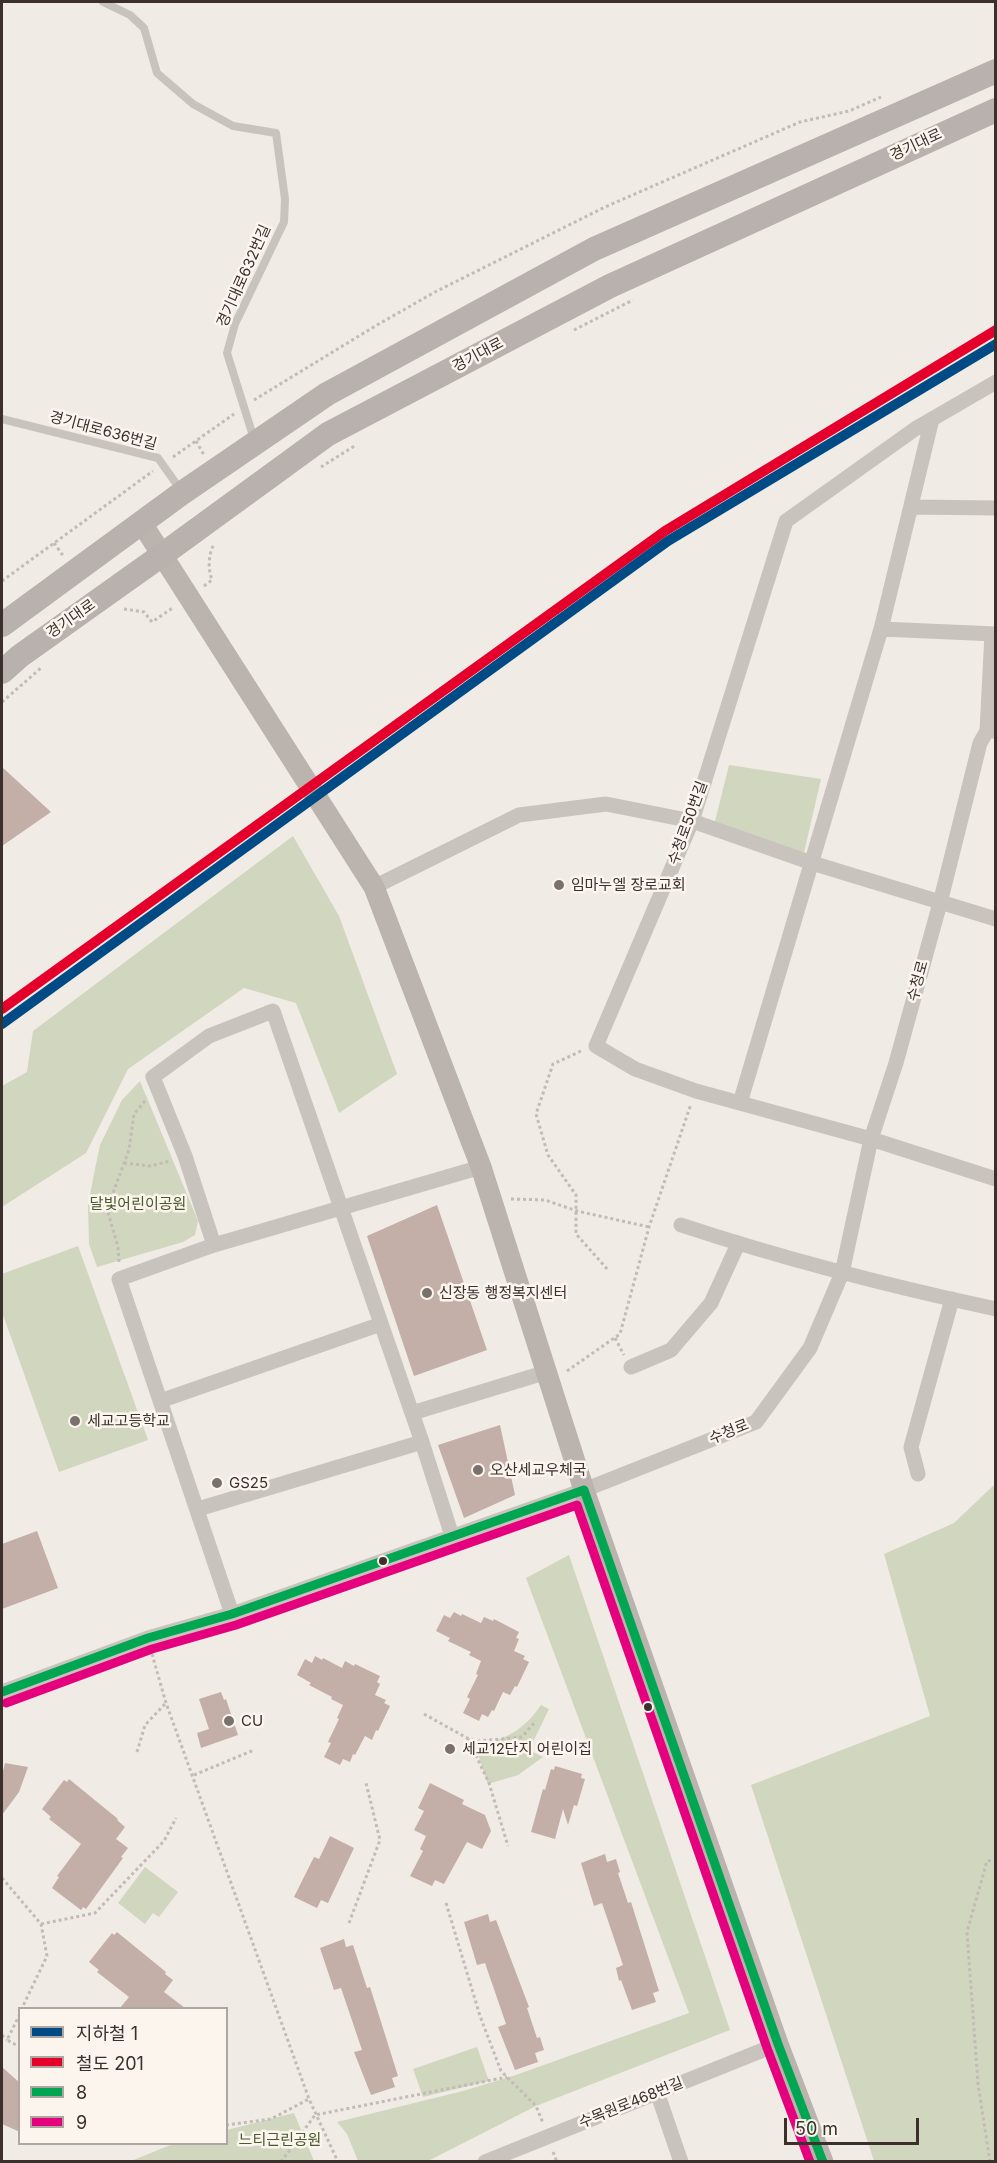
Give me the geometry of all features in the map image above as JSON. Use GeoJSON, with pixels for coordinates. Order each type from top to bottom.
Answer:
{"type":"FeatureCollection","features":[{"type":"Feature","properties":{"kind":"main road"},"geometry":{"type":"LineString","coordinates":[[2,625],[141,522],[327,394],[594,249],[996,70]]}},
{"type":"Feature","properties":{"kind":"main road","name":"경기대로"},"geometry":{"type":"LineString","coordinates":[[2,672],[20,656],[328,434],[609,286],[996,110]]}},
{"type":"Feature","properties":{"kind":"street","name":"수청로50번길"},"geometry":{"type":"LineString","coordinates":[[596,1046],[692,821],[786,521],[932,419],[996,382]]}},
{"type":"Feature","properties":{"kind":"street"},"geometry":{"type":"LineString","coordinates":[[740,1103],[881,629],[932,419]]}},
{"type":"Feature","properties":{"kind":"street"},"geometry":{"type":"LineString","coordinates":[[911,507],[996,508]]}},
{"type":"Feature","properties":{"kind":"street"},"geometry":{"type":"LineString","coordinates":[[141,522],[374,887],[481,1167],[584,1490],[778,2044],[823,2162]]}},
{"type":"Feature","properties":{"kind":"street"},"geometry":{"type":"LineString","coordinates":[[881,629],[994,634]]}},
{"type":"Feature","properties":{"kind":"street","name":"수청로"},"geometry":{"type":"LineString","coordinates":[[2,1692],[148,1638],[232,1614],[584,1490],[756,1422],[810,1348],[842,1273],[871,1139],[896,1063],[940,903],[980,743],[991,731],[994,634]]}},
{"type":"Feature","properties":{"kind":"street"},"geometry":{"type":"LineString","coordinates":[[374,887],[519,815],[606,804],[692,821],[812,863],[996,919]]}},
{"type":"Feature","properties":{"kind":"street"},"geometry":{"type":"LineString","coordinates":[[214,1245],[185,1156],[153,1077],[209,1035],[273,1011],[422,1442],[452,1536]]}},
{"type":"Feature","properties":{"kind":"street"},"geometry":{"type":"LineString","coordinates":[[596,1046],[635,1069],[696,1091],[871,1139],[996,1179]]}},
{"type":"Feature","properties":{"kind":"street"},"geometry":{"type":"LineString","coordinates":[[232,1614],[119,1279],[214,1245],[481,1167]]}},
{"type":"Feature","properties":{"kind":"street"},"geometry":{"type":"LineString","coordinates":[[681,1225],[738,1244],[842,1273],[996,1309]]}},
{"type":"Feature","properties":{"kind":"street"},"geometry":{"type":"LineString","coordinates":[[631,1367],[671,1350],[711,1303],[738,1244]]}},
{"type":"Feature","properties":{"kind":"street"},"geometry":{"type":"LineString","coordinates":[[918,1474],[911,1447],[952,1299]]}},
{"type":"Feature","properties":{"kind":"street"},"geometry":{"type":"LineString","coordinates":[[160,1401],[381,1324]]}},
{"type":"Feature","properties":{"kind":"street"},"geometry":{"type":"LineString","coordinates":[[412,1413],[549,1377]]}},
{"type":"Feature","properties":{"kind":"street"},"geometry":{"type":"LineString","coordinates":[[198,1509],[422,1442]]}},
{"type":"Feature","properties":{"kind":"street","name":"수목원로468번길"},"geometry":{"type":"LineString","coordinates":[[485,2162],[778,2044]]}},
{"type":"Feature","properties":{"kind":"street"},"geometry":{"type":"LineString","coordinates":[[657,2092],[681,2162]]}},
{"type":"Feature","properties":{"kind":"lane","name":"경기대로632번길"},"geometry":{"type":"LineString","coordinates":[[103,2],[130,15],[144,28],[158,73],[193,104],[234,126],[276,133],[285,199],[284,222],[235,324],[227,353],[255,443]]}},
{"type":"Feature","properties":{"kind":"lane","name":"경기대로636번길"},"geometry":{"type":"LineString","coordinates":[[2,419],[159,458],[182,493]]}},
{"type":"Feature","properties":{"kind":"path"},"geometry":{"type":"LineString","coordinates":[[572,331],[642,294]]}},
{"type":"Feature","properties":{"kind":"path"},"geometry":{"type":"LineString","coordinates":[[312,472],[358,443]]}},
{"type":"Feature","properties":{"kind":"path"},"geometry":{"type":"LineString","coordinates":[[212,580],[209,567],[210,558],[211,550],[217,539]]}},
{"type":"Feature","properties":{"kind":"path"},"geometry":{"type":"LineString","coordinates":[[117,610],[144,612],[152,622]]}},
{"type":"Feature","properties":{"kind":"path"},"geometry":{"type":"LineString","coordinates":[[2,702],[42,668]]}},
{"type":"Feature","properties":{"kind":"path"},"geometry":{"type":"LineString","coordinates":[[596,1046],[553,1064],[536,1113],[548,1155],[576,1195],[576,1234],[609,1271]]}},
{"type":"Feature","properties":{"kind":"path"},"geometry":{"type":"LineString","coordinates":[[119,1279],[118,1248],[107,1209],[129,1150],[134,1114],[156,1088]]}},
{"type":"Feature","properties":{"kind":"path"},"geometry":{"type":"LineString","coordinates":[[549,1377],[620,1334],[650,1227],[696,1091]]}},
{"type":"Feature","properties":{"kind":"path"},"geometry":{"type":"LineString","coordinates":[[124,1163],[150,1166],[185,1156]]}},
{"type":"Feature","properties":{"kind":"path"},"geometry":{"type":"LineString","coordinates":[[491,1199],[545,1200],[577,1211],[650,1227]]}},
{"type":"Feature","properties":{"kind":"path"},"geometry":{"type":"LineString","coordinates":[[148,1638],[166,1703],[194,1775],[309,2099],[338,2162]]}},
{"type":"Feature","properties":{"kind":"path"},"geometry":{"type":"LineString","coordinates":[[137,1752],[145,1725],[166,1703]]}},
{"type":"Feature","properties":{"kind":"path"},"geometry":{"type":"LineString","coordinates":[[424,1714],[467,1738],[478,1741],[522,1737],[536,1721]]}},
{"type":"Feature","properties":{"kind":"path"},"geometry":{"type":"LineString","coordinates":[[467,1738],[489,1783],[508,1846]]}},
{"type":"Feature","properties":{"kind":"path"},"geometry":{"type":"LineString","coordinates":[[194,1775],[254,1750]]}},
{"type":"Feature","properties":{"kind":"path"},"geometry":{"type":"LineString","coordinates":[[349,1923],[380,1840],[366,1783]]}},
{"type":"Feature","properties":{"kind":"path"},"geometry":{"type":"LineString","coordinates":[[41,1924],[95,1913],[164,1841],[176,1818]]}},
{"type":"Feature","properties":{"kind":"path"},"geometry":{"type":"LineString","coordinates":[[990,2162],[978,2084],[967,1932],[987,1861],[996,1860]]}},
{"type":"Feature","properties":{"kind":"path"},"geometry":{"type":"LineString","coordinates":[[2,1878],[41,1924],[47,1956],[22,2007]]}},
{"type":"Feature","properties":{"kind":"path"},"geometry":{"type":"LineString","coordinates":[[446,1903],[480,2016],[501,2071],[536,2106],[548,2138]]}},
{"type":"Feature","properties":{"kind":"path"},"geometry":{"type":"LineString","coordinates":[[7,2040],[18,2018]]}},
{"type":"Feature","properties":{"kind":"path"},"geometry":{"type":"LineString","coordinates":[[2,2035],[18,2046]]}},
{"type":"Feature","properties":{"kind":"path"},"geometry":{"type":"LineString","coordinates":[[281,2162],[315,2115],[508,2077]]}},
{"type":"Feature","properties":{"kind":"path"},"geometry":{"type":"LineString","coordinates":[[228,2125],[271,2119],[309,2099]]}},
{"type":"Feature","properties":{"kind":"green space"},"geometry":{"type":"Polygon","coordinates":[[[729,765],[821,779],[803,857],[713,829],[729,765]]]}},
{"type":"Feature","properties":{"kind":"green space"},"geometry":{"type":"Polygon","coordinates":[[[293,836],[339,916],[397,1074],[339,1113],[296,1003],[244,988],[128,1069],[86,1153],[2,1207],[2,1086],[27,1072],[33,1031],[293,836]]]}},
{"type":"Feature","properties":{"kind":"green space","name":"달빛어린이공원"},"geometry":{"type":"Polygon","coordinates":[[[140,1081],[198,1221],[195,1235],[183,1242],[97,1267],[89,1244],[88,1205],[100,1145],[122,1100],[140,1081]]]}},
{"type":"Feature","properties":{"kind":"green space"},"geometry":{"type":"Polygon","coordinates":[[[78,1246],[148,1440],[59,1472],[2,1312],[2,1274],[78,1246]]]}},
{"type":"Feature","properties":{"kind":"green space"},"geometry":{"type":"Polygon","coordinates":[[[995,1484],[995,2161],[874,2161],[751,1785],[930,1716],[884,1554],[954,1523],[995,1484]]]}},
{"type":"Feature","properties":{"kind":"green space"},"geometry":{"type":"Polygon","coordinates":[[[569,1555],[730,2030],[536,2106],[428,2161],[358,2161],[347,2134],[337,2122],[463,2091],[513,2076],[689,2013],[526,1578],[569,1555]]]}},
{"type":"Feature","properties":{"kind":"green space"},"geometry":{"type":"Polygon","coordinates":[[[541,1705],[549,1709],[529,1750],[543,1757],[518,1775],[488,1784],[475,1746],[495,1741],[512,1733],[528,1721],[541,1705]]]}},
{"type":"Feature","properties":{"kind":"green space"},"geometry":{"type":"Polygon","coordinates":[[[145,1867],[178,1892],[159,1917],[153,1913],[145,1924],[118,1903],[145,1867]]]}},
{"type":"Feature","properties":{"kind":"green space"},"geometry":{"type":"Polygon","coordinates":[[[477,2047],[489,2081],[423,2097],[413,2069],[477,2047]]]}},
{"type":"Feature","properties":{"kind":"green space","name":"느티근린공원"},"geometry":{"type":"Polygon","coordinates":[[[294,2113],[314,2161],[131,2161],[171,2145],[228,2145],[228,2130],[294,2113]]]}},
{"type":"Feature","properties":{"kind":"building"},"geometry":{"type":"Polygon","coordinates":[[[2,767],[51,812],[2,846],[2,767]]]}},
{"type":"Feature","properties":{"kind":"building","name":"신장동 행정복지센터"},"geometry":{"type":"Polygon","coordinates":[[[437,1205],[487,1350],[414,1376],[367,1236],[437,1205]]]}},
{"type":"Feature","properties":{"kind":"building","name":"오산세교우체국"},"geometry":{"type":"Polygon","coordinates":[[[500,1425],[515,1495],[464,1518],[438,1445],[500,1425]]]}},
{"type":"Feature","properties":{"kind":"building"},"geometry":{"type":"Polygon","coordinates":[[[37,1531],[58,1588],[2,1609],[2,1544],[37,1531]]]}},
{"type":"Feature","properties":{"kind":"building"},"geometry":{"type":"Polygon","coordinates":[[[454,1612],[481,1623],[484,1617],[493,1621],[494,1619],[519,1632],[514,1651],[525,1656],[523,1659],[529,1662],[517,1687],[515,1686],[510,1695],[503,1692],[494,1711],[492,1710],[488,1717],[482,1714],[479,1721],[463,1713],[470,1699],[467,1697],[478,1675],[476,1674],[481,1661],[469,1655],[471,1652],[448,1641],[450,1638],[436,1631],[444,1615],[450,1618],[454,1612]]]}},
{"type":"Feature","properties":{"kind":"building"},"geometry":{"type":"Polygon","coordinates":[[[315,1656],[342,1668],[345,1661],[354,1666],[355,1664],[380,1676],[377,1682],[380,1684],[375,1695],[386,1700],[384,1703],[390,1706],[372,1740],[365,1736],[350,1762],[343,1759],[340,1765],[324,1757],[343,1705],[309,1685],[311,1683],[297,1675],[305,1659],[312,1663],[315,1656]]]}},
{"type":"Feature","properties":{"kind":"building"},"geometry":{"type":"Polygon","coordinates":[[[221,1692],[224,1700],[226,1699],[238,1735],[201,1748],[197,1733],[209,1729],[199,1699],[221,1692]]]}},
{"type":"Feature","properties":{"kind":"building"},"geometry":{"type":"Polygon","coordinates":[[[5,1763],[28,1767],[19,1792],[2,1815],[2,1775],[5,1763]]]}},
{"type":"Feature","properties":{"kind":"building"},"geometry":{"type":"Polygon","coordinates":[[[555,1766],[582,1774],[581,1778],[585,1779],[577,1806],[574,1805],[568,1825],[563,1809],[555,1839],[531,1832],[543,1789],[545,1790],[551,1769],[554,1770],[555,1766]]]}},
{"type":"Feature","properties":{"kind":"building"},"geometry":{"type":"Polygon","coordinates":[[[69,1779],[125,1827],[116,1839],[128,1848],[86,1909],[83,1907],[81,1910],[52,1888],[59,1877],[57,1876],[81,1844],[49,1819],[51,1817],[42,1809],[64,1780],[67,1782],[69,1779]]]}},
{"type":"Feature","properties":{"kind":"building"},"geometry":{"type":"Polygon","coordinates":[[[430,1783],[464,1800],[462,1804],[485,1815],[491,1831],[482,1849],[467,1842],[444,1884],[435,1880],[432,1886],[410,1876],[423,1851],[420,1849],[426,1836],[414,1830],[424,1811],[418,1808],[430,1783]]]}},
{"type":"Feature","properties":{"kind":"building"},"geometry":{"type":"Polygon","coordinates":[[[330,1836],[354,1848],[328,1903],[321,1900],[317,1908],[294,1897],[314,1857],[319,1859],[330,1836]]]}},
{"type":"Feature","properties":{"kind":"building"},"geometry":{"type":"Polygon","coordinates":[[[605,1854],[607,1862],[616,1859],[620,1872],[618,1873],[628,1903],[631,1902],[659,1991],[653,1993],[656,2002],[632,2010],[621,1980],[619,1981],[616,1968],[623,1965],[602,1903],[594,1906],[581,1863],[605,1854]]]}},
{"type":"Feature","properties":{"kind":"building"},"geometry":{"type":"Polygon","coordinates":[[[488,1914],[490,1922],[496,1920],[529,2007],[527,2008],[537,2038],[540,2037],[544,2050],[535,2053],[538,2062],[515,2070],[498,2027],[506,2024],[485,1963],[477,1965],[464,1922],[488,1914]]]}},
{"type":"Feature","properties":{"kind":"building"},"geometry":{"type":"Polygon","coordinates":[[[117,1932],[166,1972],[165,1974],[173,1980],[164,1992],[184,2007],[121,2007],[129,1997],[97,1972],[99,1970],[89,1962],[112,1933],[114,1935],[117,1932]]]}},
{"type":"Feature","properties":{"kind":"building"},"geometry":{"type":"Polygon","coordinates":[[[344,1939],[346,1947],[353,1945],[367,1988],[370,1987],[398,2076],[392,2078],[395,2087],[371,2095],[354,2052],[362,2050],[341,1988],[334,1990],[320,1948],[344,1939]]]}},
{"type":"Feature","properties":{"kind":"building"},"geometry":{"type":"Polygon","coordinates":[[[2,2067],[18,2081],[18,2131],[2,2124],[2,2067]]]}},
{"type":"Feature","properties":{"kind":"metro line","name":"1"},"geometry":{"type":"LineString","coordinates":[[2,1024],[668,541],[996,344]]}},
{"type":"Feature","properties":{"kind":"rail line","name":"201"},"geometry":{"type":"LineString","coordinates":[[2,1009],[665,531],[996,330]]}},
{"type":"Feature","properties":{"kind":"transit line","name":"8"},"geometry":{"type":"LineString","coordinates":[[2,1692],[148,1638],[232,1614],[584,1490],[778,2044],[823,2162]]}},
{"type":"Feature","properties":{"kind":"transit line","name":"9"},"geometry":{"type":"LineString","coordinates":[[6,1703],[152,1649],[236,1625],[577,1505],[767,2048],[810,2162]]}},
{"type":"Feature","properties":{"kind":"place","name":"임마누엘 장로교회"},"geometry":{"type":"Point","coordinates":[559,885]}},
{"type":"Feature","properties":{"kind":"place","name":"신장동 행정복지센터"},"geometry":{"type":"Point","coordinates":[427,1293]}},
{"type":"Feature","properties":{"kind":"place","name":"세교고등학교"},"geometry":{"type":"Point","coordinates":[75,1421]}},
{"type":"Feature","properties":{"kind":"place","name":"오산세교우체국"},"geometry":{"type":"Point","coordinates":[478,1470]}},
{"type":"Feature","properties":{"kind":"place","name":"GS25"},"geometry":{"type":"Point","coordinates":[217,1483]}},
{"type":"Feature","properties":{"kind":"place","name":"CU"},"geometry":{"type":"Point","coordinates":[229,1721]}},
{"type":"Feature","properties":{"kind":"place","name":"세교12단지 어린이집"},"geometry":{"type":"Point","coordinates":[450,1749]}}]}
